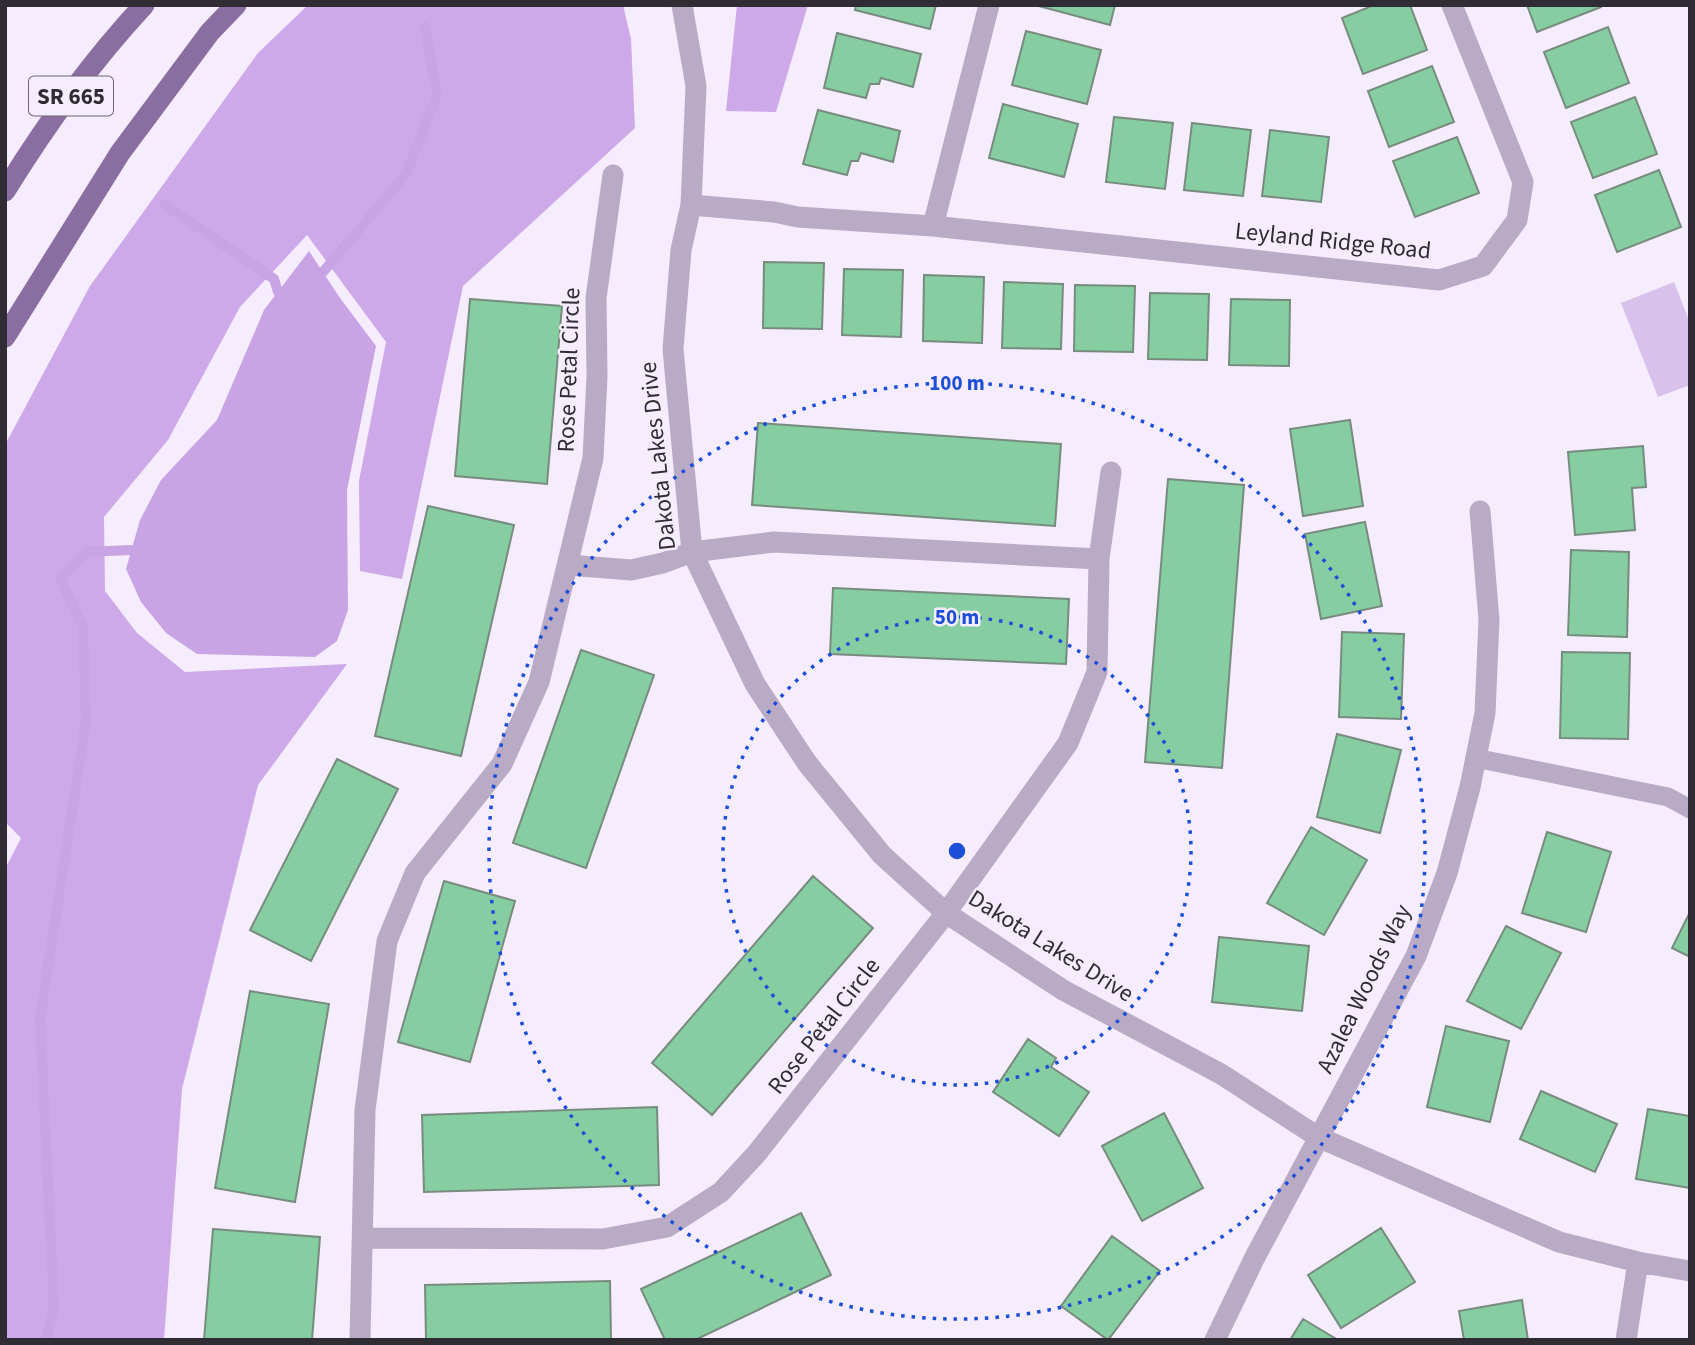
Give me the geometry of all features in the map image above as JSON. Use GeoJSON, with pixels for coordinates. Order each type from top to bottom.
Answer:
{"type":"FeatureCollection","features":[{"type":"Feature","properties":{"kind":"main road","name":"SR 665"},"geometry":{"type":"LineString","coordinates":[[5,191],[24,160],[113,38],[144,5]]}},
{"type":"Feature","properties":{"kind":"main road","name":"SR 665"},"geometry":{"type":"LineString","coordinates":[[5,337],[120,153],[210,32],[236,5]]}},
{"type":"Feature","properties":{"kind":"street","name":"Dakota Lakes Drive"},"geometry":{"type":"LineString","coordinates":[[682,5],[696,86],[691,205],[681,250],[673,349],[692,552],[755,684],[807,764],[882,855],[946,913],[1063,990],[1221,1074],[1318,1137],[1559,1242],[1637,1262],[1690,1271]]}},
{"type":"Feature","properties":{"kind":"street"},"geometry":{"type":"LineString","coordinates":[[933,226],[989,5]]}},
{"type":"Feature","properties":{"kind":"street","name":"Leyland Ridge Road"},"geometry":{"type":"LineString","coordinates":[[691,205],[774,212],[798,217],[933,226],[1438,280],[1483,266],[1517,220],[1523,182],[1452,5]]}},
{"type":"Feature","properties":{"kind":"street","name":"Rose Petal Circle"},"geometry":{"type":"LineString","coordinates":[[360,1340],[365,1110],[387,941],[415,873],[502,764],[539,682],[593,458],[597,376],[596,298],[613,175]]}},
{"type":"Feature","properties":{"kind":"street","name":"Rose Petal Circle"},"geometry":{"type":"LineString","coordinates":[[364,1238],[603,1239],[667,1227],[721,1192],[757,1153],[946,913],[1068,743],[1097,672],[1099,559],[1111,472]]}},
{"type":"Feature","properties":{"kind":"street","name":"Azalea Woods Way"},"geometry":{"type":"LineString","coordinates":[[1214,1340],[1318,1137],[1416,956],[1447,873],[1485,713],[1489,620],[1480,511]]}},
{"type":"Feature","properties":{"kind":"street"},"geometry":{"type":"LineString","coordinates":[[568,565],[631,570],[663,563],[692,552],[774,542],[1099,559]]}},
{"type":"Feature","properties":{"kind":"street"},"geometry":{"type":"LineString","coordinates":[[1626,1340],[1637,1262]]}},
{"type":"Feature","properties":{"kind":"lane"},"geometry":{"type":"LineString","coordinates":[[1475,758],[1668,797],[1690,809]]}},
{"type":"Feature","properties":{"kind":"shaded area"},"geometry":{"type":"Polygon","coordinates":[[[308,5],[623,5],[631,39],[635,128],[463,286],[402,579],[360,571],[359,481],[386,342],[307,235],[240,307],[168,440],[104,517],[105,591],[137,633],[185,672],[347,664],[258,785],[182,1089],[164,1340],[5,1340],[5,869],[21,838],[5,822],[5,445],[90,286],[258,53],[308,5]]]}},
{"type":"Feature","properties":{"kind":"shaded area"},"geometry":{"type":"Polygon","coordinates":[[[737,5],[808,5],[776,112],[726,111],[737,5]]]}},
{"type":"Feature","properties":{"kind":"shaded area"},"geometry":{"type":"Polygon","coordinates":[[[309,251],[376,346],[347,490],[348,610],[337,641],[315,657],[197,654],[166,633],[141,602],[126,569],[140,520],[161,480],[217,420],[264,310],[309,251]]]}},
{"type":"Feature","properties":{"kind":"shaded area"},"geometry":{"type":"Polygon","coordinates":[[[1674,282],[1690,323],[1690,385],[1658,397],[1621,303],[1674,282]]]}},
{"type":"Feature","properties":{"kind":"building"},"geometry":{"type":"Polygon","coordinates":[[[856,5],[936,5],[930,29],[855,10],[856,5]]]}},
{"type":"Feature","properties":{"kind":"building"},"geometry":{"type":"Polygon","coordinates":[[[1035,5],[1115,5],[1110,25],[1035,5]]]}},
{"type":"Feature","properties":{"kind":"building"},"geometry":{"type":"Polygon","coordinates":[[[1374,5],[1410,5],[1427,50],[1363,74],[1342,18],[1374,5]]]}},
{"type":"Feature","properties":{"kind":"building"},"geometry":{"type":"Polygon","coordinates":[[[1527,5],[1601,5],[1601,7],[1537,32],[1527,5]]]}},
{"type":"Feature","properties":{"kind":"building"},"geometry":{"type":"Polygon","coordinates":[[[1608,27],[1629,83],[1566,108],[1544,52],[1608,27]]]}},
{"type":"Feature","properties":{"kind":"building"},"geometry":{"type":"Polygon","coordinates":[[[1026,31],[1101,50],[1087,104],[1012,85],[1026,31]]]}},
{"type":"Feature","properties":{"kind":"building"},"geometry":{"type":"Polygon","coordinates":[[[837,33],[921,54],[913,87],[881,78],[879,84],[870,84],[866,98],[824,88],[837,33]]]}},
{"type":"Feature","properties":{"kind":"building"},"geometry":{"type":"Polygon","coordinates":[[[1432,66],[1454,122],[1389,147],[1368,91],[1432,66]]]}},
{"type":"Feature","properties":{"kind":"building"},"geometry":{"type":"Polygon","coordinates":[[[1635,97],[1657,154],[1593,178],[1571,122],[1635,97]]]}},
{"type":"Feature","properties":{"kind":"building"},"geometry":{"type":"Polygon","coordinates":[[[1003,104],[1078,124],[1064,177],[989,158],[1003,104]]]}},
{"type":"Feature","properties":{"kind":"building"},"geometry":{"type":"Polygon","coordinates":[[[818,110],[900,131],[893,162],[861,153],[858,161],[851,161],[847,175],[803,164],[818,110]]]}},
{"type":"Feature","properties":{"kind":"building"},"geometry":{"type":"Polygon","coordinates":[[[1114,117],[1173,123],[1165,189],[1106,182],[1114,117]]]}},
{"type":"Feature","properties":{"kind":"building"},"geometry":{"type":"Polygon","coordinates":[[[1192,123],[1251,130],[1243,196],[1184,190],[1192,123]]]}},
{"type":"Feature","properties":{"kind":"building"},"geometry":{"type":"Polygon","coordinates":[[[1270,130],[1329,137],[1321,202],[1262,196],[1270,130]]]}},
{"type":"Feature","properties":{"kind":"building"},"geometry":{"type":"Polygon","coordinates":[[[1457,137],[1479,193],[1415,217],[1393,161],[1457,137]]]}},
{"type":"Feature","properties":{"kind":"building"},"geometry":{"type":"Polygon","coordinates":[[[1659,170],[1681,227],[1617,252],[1595,195],[1659,170]]]}},
{"type":"Feature","properties":{"kind":"building"},"geometry":{"type":"Polygon","coordinates":[[[764,262],[824,263],[822,329],[763,328],[764,262]]]}},
{"type":"Feature","properties":{"kind":"building"},"geometry":{"type":"Polygon","coordinates":[[[844,269],[903,270],[901,337],[842,335],[844,269]]]}},
{"type":"Feature","properties":{"kind":"building"},"geometry":{"type":"Polygon","coordinates":[[[924,275],[984,277],[982,343],[923,341],[924,275]]]}},
{"type":"Feature","properties":{"kind":"building"},"geometry":{"type":"Polygon","coordinates":[[[1004,282],[1063,284],[1061,349],[1002,348],[1004,282]]]}},
{"type":"Feature","properties":{"kind":"building"},"geometry":{"type":"Polygon","coordinates":[[[1075,285],[1135,286],[1133,352],[1074,351],[1075,285]]]}},
{"type":"Feature","properties":{"kind":"building"},"geometry":{"type":"Polygon","coordinates":[[[1150,293],[1209,294],[1207,360],[1148,359],[1150,293]]]}},
{"type":"Feature","properties":{"kind":"building"},"geometry":{"type":"Polygon","coordinates":[[[470,299],[562,306],[547,484],[455,476],[470,299]]]}},
{"type":"Feature","properties":{"kind":"building"},"geometry":{"type":"Polygon","coordinates":[[[1231,299],[1290,300],[1289,366],[1229,365],[1231,299]]]}},
{"type":"Feature","properties":{"kind":"building"},"geometry":{"type":"Polygon","coordinates":[[[1350,420],[1363,506],[1303,516],[1290,429],[1350,420]]]}},
{"type":"Feature","properties":{"kind":"building"},"geometry":{"type":"Polygon","coordinates":[[[758,423],[1061,444],[1055,526],[752,505],[758,423]]]}},
{"type":"Feature","properties":{"kind":"building"},"geometry":{"type":"Polygon","coordinates":[[[1643,446],[1646,487],[1632,488],[1635,530],[1575,535],[1568,452],[1643,446]]]}},
{"type":"Feature","properties":{"kind":"building"},"geometry":{"type":"Polygon","coordinates":[[[1168,479],[1244,485],[1222,768],[1145,762],[1168,479]]]}},
{"type":"Feature","properties":{"kind":"building"},"geometry":{"type":"Polygon","coordinates":[[[428,506],[514,525],[461,756],[375,736],[428,506]]]}},
{"type":"Feature","properties":{"kind":"building"},"geometry":{"type":"Polygon","coordinates":[[[1365,522],[1382,606],[1321,619],[1305,534],[1365,522]]]}},
{"type":"Feature","properties":{"kind":"building"},"geometry":{"type":"Polygon","coordinates":[[[1571,550],[1629,552],[1627,637],[1568,635],[1571,550]]]}},
{"type":"Feature","properties":{"kind":"building"},"geometry":{"type":"Polygon","coordinates":[[[833,588],[1069,599],[1066,664],[830,654],[833,588]]]}},
{"type":"Feature","properties":{"kind":"building"},"geometry":{"type":"Polygon","coordinates":[[[1342,632],[1404,634],[1401,719],[1339,717],[1342,632]]]}},
{"type":"Feature","properties":{"kind":"building"},"geometry":{"type":"Polygon","coordinates":[[[581,650],[654,675],[586,868],[513,843],[581,650]]]}},
{"type":"Feature","properties":{"kind":"building"},"geometry":{"type":"Polygon","coordinates":[[[1562,652],[1630,653],[1628,739],[1560,738],[1562,652]]]}},
{"type":"Feature","properties":{"kind":"building"},"geometry":{"type":"Polygon","coordinates":[[[1337,734],[1401,750],[1380,833],[1317,817],[1337,734]]]}},
{"type":"Feature","properties":{"kind":"building"},"geometry":{"type":"Polygon","coordinates":[[[337,759],[398,789],[311,961],[250,930],[337,759]]]}},
{"type":"Feature","properties":{"kind":"building"},"geometry":{"type":"Polygon","coordinates":[[[1311,827],[1367,860],[1324,935],[1267,903],[1311,827]]]}},
{"type":"Feature","properties":{"kind":"building"},"geometry":{"type":"Polygon","coordinates":[[[1547,832],[1611,852],[1586,932],[1522,913],[1547,832]]]}},
{"type":"Feature","properties":{"kind":"building"},"geometry":{"type":"Polygon","coordinates":[[[813,876],[873,928],[712,1115],[652,1063],[813,876]]]}},
{"type":"Feature","properties":{"kind":"building"},"geometry":{"type":"Polygon","coordinates":[[[444,881],[515,901],[470,1062],[398,1042],[444,881]]]}},
{"type":"Feature","properties":{"kind":"building"},"geometry":{"type":"Polygon","coordinates":[[[1690,912],[1690,957],[1672,948],[1690,912]]]}},
{"type":"Feature","properties":{"kind":"building"},"geometry":{"type":"Polygon","coordinates":[[[1506,926],[1561,953],[1521,1029],[1467,1001],[1506,926]]]}},
{"type":"Feature","properties":{"kind":"building"},"geometry":{"type":"Polygon","coordinates":[[[1219,937],[1309,946],[1302,1011],[1212,1002],[1219,937]]]}},
{"type":"Feature","properties":{"kind":"building"},"geometry":{"type":"Polygon","coordinates":[[[250,991],[329,1004],[295,1202],[215,1188],[250,991]]]}},
{"type":"Feature","properties":{"kind":"building"},"geometry":{"type":"Polygon","coordinates":[[[1446,1026],[1509,1041],[1490,1122],[1427,1107],[1446,1026]]]}},
{"type":"Feature","properties":{"kind":"building"},"geometry":{"type":"Polygon","coordinates":[[[1028,1039],[1056,1058],[1051,1067],[1089,1092],[1059,1136],[993,1092],[1028,1039]]]}},
{"type":"Feature","properties":{"kind":"building"},"geometry":{"type":"Polygon","coordinates":[[[1541,1091],[1617,1124],[1595,1172],[1520,1139],[1541,1091]]]}},
{"type":"Feature","properties":{"kind":"building"},"geometry":{"type":"Polygon","coordinates":[[[657,1107],[659,1185],[424,1192],[422,1115],[657,1107]]]}},
{"type":"Feature","properties":{"kind":"building"},"geometry":{"type":"Polygon","coordinates":[[[1648,1109],[1690,1116],[1690,1188],[1636,1179],[1648,1109]]]}},
{"type":"Feature","properties":{"kind":"building"},"geometry":{"type":"Polygon","coordinates":[[[1164,1113],[1203,1188],[1142,1221],[1102,1146],[1164,1113]]]}},
{"type":"Feature","properties":{"kind":"building"},"geometry":{"type":"Polygon","coordinates":[[[801,1213],[831,1275],[695,1340],[665,1340],[641,1289],[801,1213]]]}},
{"type":"Feature","properties":{"kind":"building"},"geometry":{"type":"Polygon","coordinates":[[[1381,1228],[1415,1282],[1341,1328],[1308,1275],[1381,1228]]]}},
{"type":"Feature","properties":{"kind":"building"},"geometry":{"type":"Polygon","coordinates":[[[213,1229],[320,1237],[312,1340],[204,1340],[213,1229]]]}},
{"type":"Feature","properties":{"kind":"building"},"geometry":{"type":"Polygon","coordinates":[[[1112,1236],[1160,1271],[1108,1340],[1061,1306],[1112,1236]]]}},
{"type":"Feature","properties":{"kind":"building"},"geometry":{"type":"Polygon","coordinates":[[[610,1281],[611,1340],[426,1340],[425,1285],[610,1281]]]}},
{"type":"Feature","properties":{"kind":"building"},"geometry":{"type":"Polygon","coordinates":[[[1522,1300],[1528,1340],[1464,1340],[1459,1311],[1522,1300]]]}},
{"type":"Feature","properties":{"kind":"building"},"geometry":{"type":"Polygon","coordinates":[[[1303,1319],[1338,1340],[1290,1340],[1303,1319]]]}},
{"type":"Feature","properties":{"kind":"waterway"},"geometry":{"type":"LineString","coordinates":[[323,272],[406,174],[437,95],[425,27]]}},
{"type":"Feature","properties":{"kind":"waterway"},"geometry":{"type":"LineString","coordinates":[[164,204],[274,279],[278,292]]}},
{"type":"Feature","properties":{"kind":"waterway"},"geometry":{"type":"LineString","coordinates":[[46,1340],[54,1308],[40,1018],[86,721],[83,627],[60,578],[86,552],[131,550]]}}]}
